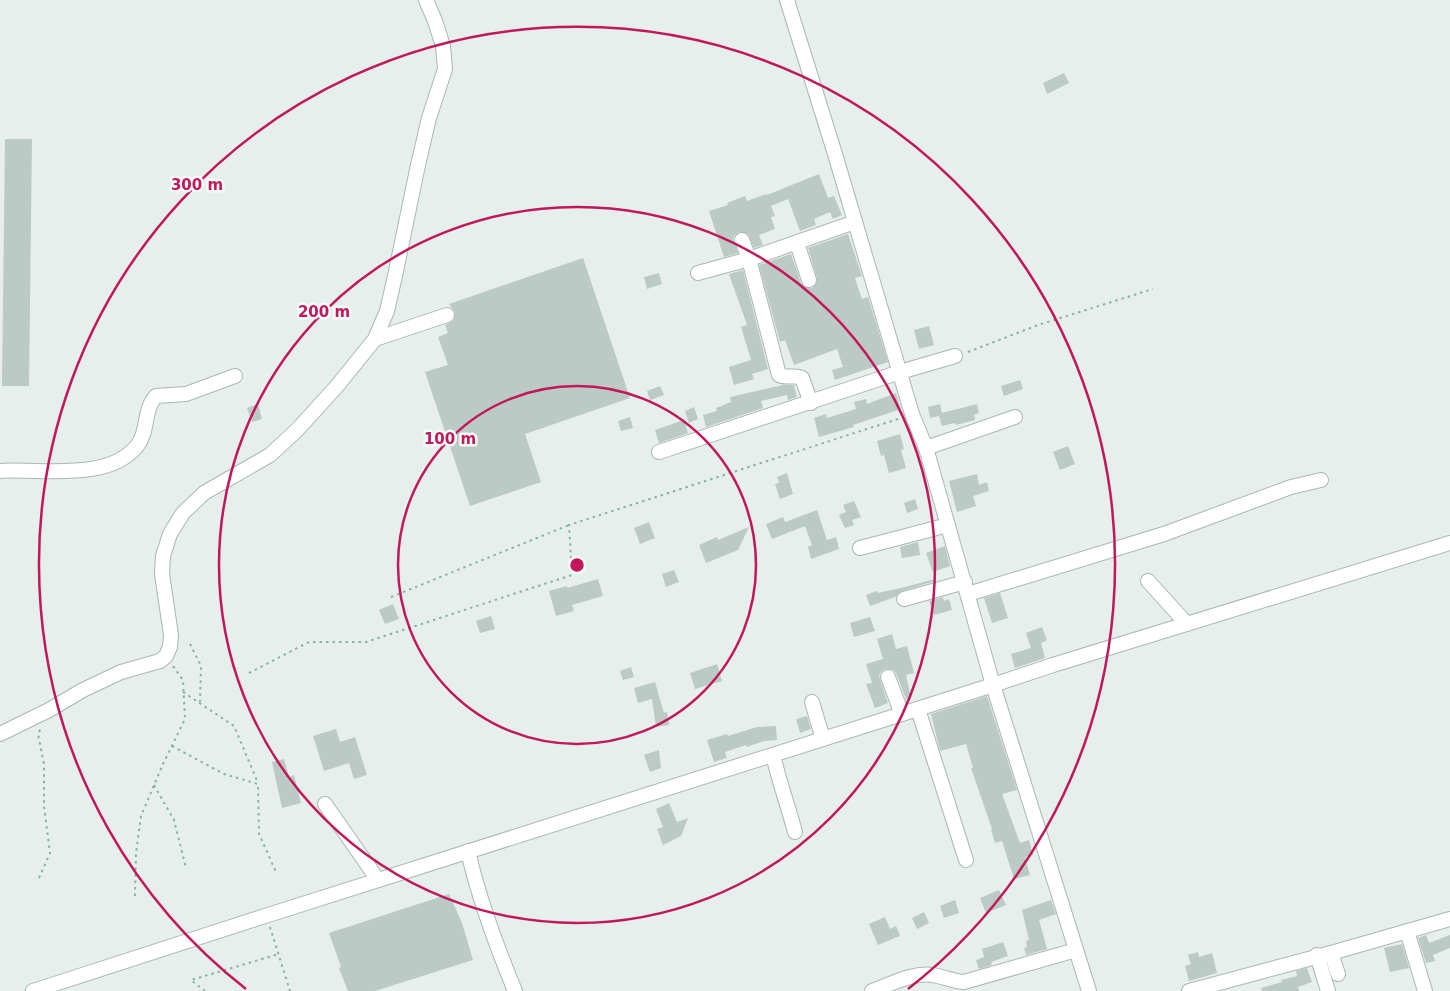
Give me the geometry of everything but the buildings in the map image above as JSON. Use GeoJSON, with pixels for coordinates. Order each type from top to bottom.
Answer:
{"type":"FeatureCollection","features":[{"type":"Feature","properties":{"kind":"street"},"geometry":{"type":"LineString","coordinates":[[0,734],[121,672],[160,661],[166,656],[170,647],[171,635],[162,574],[163,556],[170,534],[183,514],[204,493],[270,455],[298,429],[337,386],[375,339],[387,311],[429,118],[445,69],[443,46],[436,21],[426,0]]}},
{"type":"Feature","properties":{"kind":"street"},"geometry":{"type":"LineString","coordinates":[[787,0],[912,414],[926,448],[967,588],[993,686],[1089,991]]}},
{"type":"Feature","properties":{"kind":"street"},"geometry":{"type":"LineString","coordinates":[[698,273],[749,260],[855,222]]}},
{"type":"Feature","properties":{"kind":"street"},"geometry":{"type":"LineString","coordinates":[[742,240],[779,374],[802,378],[811,402]]}},
{"type":"Feature","properties":{"kind":"street"},"geometry":{"type":"LineString","coordinates":[[797,243],[809,280]]}},
{"type":"Feature","properties":{"kind":"street"},"geometry":{"type":"LineString","coordinates":[[375,339],[447,315]]}},
{"type":"Feature","properties":{"kind":"street"},"geometry":{"type":"LineString","coordinates":[[659,452],[900,372],[955,356]]}},
{"type":"Feature","properties":{"kind":"street"},"geometry":{"type":"LineString","coordinates":[[0,471],[89,471],[116,462],[137,447],[144,432],[149,406],[156,396],[186,394],[235,376]]}},
{"type":"Feature","properties":{"kind":"street"},"geometry":{"type":"LineString","coordinates":[[926,448],[1016,417]]}},
{"type":"Feature","properties":{"kind":"street"},"geometry":{"type":"LineString","coordinates":[[904,599],[967,588],[1164,534],[1291,488],[1321,480]]}},
{"type":"Feature","properties":{"kind":"street"},"geometry":{"type":"LineString","coordinates":[[860,548],[948,524]]}},
{"type":"Feature","properties":{"kind":"street"},"geometry":{"type":"LineString","coordinates":[[33,991],[823,738],[993,686],[1053,665],[1450,543]]}},
{"type":"Feature","properties":{"kind":"street"},"geometry":{"type":"LineString","coordinates":[[1148,581],[1187,624]]}},
{"type":"Feature","properties":{"kind":"street"},"geometry":{"type":"LineString","coordinates":[[888,677],[902,714]]}},
{"type":"Feature","properties":{"kind":"street"},"geometry":{"type":"LineString","coordinates":[[812,702],[823,738]]}},
{"type":"Feature","properties":{"kind":"street"},"geometry":{"type":"LineString","coordinates":[[918,709],[966,860]]}},
{"type":"Feature","properties":{"kind":"street"},"geometry":{"type":"LineString","coordinates":[[773,755],[795,832]]}},
{"type":"Feature","properties":{"kind":"street"},"geometry":{"type":"LineString","coordinates":[[325,804],[378,880]]}},
{"type":"Feature","properties":{"kind":"street"},"geometry":{"type":"LineString","coordinates":[[468,851],[477,890],[496,947],[515,991]]}},
{"type":"Feature","properties":{"kind":"street"},"geometry":{"type":"LineString","coordinates":[[1189,991],[1237,985],[1324,954],[1450,919]]}},
{"type":"Feature","properties":{"kind":"street"},"geometry":{"type":"LineString","coordinates":[[1407,931],[1425,991]]}},
{"type":"Feature","properties":{"kind":"street"},"geometry":{"type":"LineString","coordinates":[[872,991],[917,975],[934,975],[956,982],[964,982],[1076,950]]}},
{"type":"Feature","properties":{"kind":"street"},"geometry":{"type":"LineString","coordinates":[[1324,954],[1338,974]]}},
{"type":"Feature","properties":{"kind":"street"},"geometry":{"type":"LineString","coordinates":[[1324,954],[1328,991]]}},
{"type":"Feature","properties":{"kind":"path"},"geometry":{"type":"LineString","coordinates":[[955,356],[1038,325],[1152,289]]}},
{"type":"Feature","properties":{"kind":"path"},"geometry":{"type":"LineString","coordinates":[[391,597],[569,525],[912,414]]}},
{"type":"Feature","properties":{"kind":"path"},"geometry":{"type":"LineString","coordinates":[[249,673],[309,642],[366,642],[572,575],[569,525]]}},
{"type":"Feature","properties":{"kind":"path"},"geometry":{"type":"LineString","coordinates":[[190,644],[201,666],[200,702]]}},
{"type":"Feature","properties":{"kind":"path"},"geometry":{"type":"LineString","coordinates":[[135,896],[136,853],[141,816],[185,719],[183,680],[166,656]]}},
{"type":"Feature","properties":{"kind":"path"},"geometry":{"type":"LineString","coordinates":[[183,692],[234,726],[258,784],[259,834],[276,872]]}},
{"type":"Feature","properties":{"kind":"path"},"geometry":{"type":"LineString","coordinates":[[39,878],[50,853],[44,806],[44,764],[38,734],[49,710]]}},
{"type":"Feature","properties":{"kind":"path"},"geometry":{"type":"LineString","coordinates":[[172,746],[224,774],[258,784]]}},
{"type":"Feature","properties":{"kind":"path"},"geometry":{"type":"LineString","coordinates":[[154,785],[174,820],[186,868]]}},
{"type":"Feature","properties":{"kind":"path"},"geometry":{"type":"LineString","coordinates":[[265,916],[290,991]]}},
{"type":"Feature","properties":{"kind":"path"},"geometry":{"type":"LineString","coordinates":[[204,991],[191,980],[279,954]]}}]}
